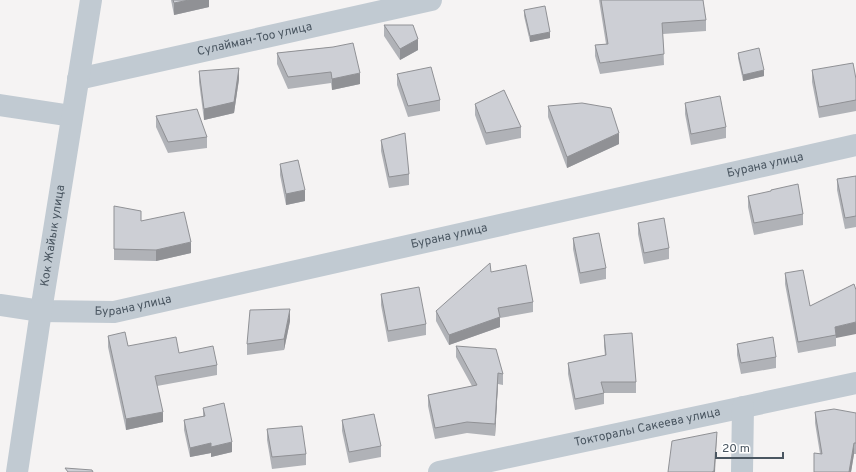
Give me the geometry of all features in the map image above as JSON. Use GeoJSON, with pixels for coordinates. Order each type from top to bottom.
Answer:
{"type":"FeatureCollection","features":[{"type":"Feature","properties":{"kind":"street","name":"Кок Жайык улица"},"geometry":{"type":"LineString","coordinates":[[17,472],[41,311],[91,0]]}},
{"type":"Feature","properties":{"kind":"street","name":"Сулайман-Тоо улица"},"geometry":{"type":"LineString","coordinates":[[78,79],[431,0]]}},
{"type":"Feature","properties":{"kind":"street"},"geometry":{"type":"LineString","coordinates":[[0,105],[72,116]]}},
{"type":"Feature","properties":{"kind":"street","name":"Бурана улица"},"geometry":{"type":"LineString","coordinates":[[0,305],[41,311],[114,312],[856,145]]}},
{"type":"Feature","properties":{"kind":"street","name":"Токторалы Сакеева улица"},"geometry":{"type":"LineString","coordinates":[[439,472],[856,383]]}},
{"type":"Feature","properties":{"kind":"street"},"geometry":{"type":"LineString","coordinates":[[742,472],[743,407]]}},
{"type":"Feature","properties":{"kind":"building"},"geometry":{"type":"Polygon","coordinates":[[[173,0],[189,0],[174,3],[173,0]]]}},
{"type":"Feature","properties":{"kind":"building"},"geometry":{"type":"Polygon","coordinates":[[[601,0],[703,0],[706,20],[662,23],[664,54],[600,63],[595,45],[608,44],[601,0]]]}},
{"type":"Feature","properties":{"kind":"building"},"geometry":{"type":"Polygon","coordinates":[[[545,6],[550,32],[530,36],[524,10],[545,6]]]}},
{"type":"Feature","properties":{"kind":"building"},"geometry":{"type":"Polygon","coordinates":[[[384,25],[413,25],[418,39],[400,49],[384,25]]]}},
{"type":"Feature","properties":{"kind":"building"},"geometry":{"type":"Polygon","coordinates":[[[353,43],[360,73],[332,79],[331,72],[288,77],[277,53],[333,47],[353,43]]]}},
{"type":"Feature","properties":{"kind":"building"},"geometry":{"type":"Polygon","coordinates":[[[759,48],[764,70],[743,75],[738,53],[759,48]]]}},
{"type":"Feature","properties":{"kind":"building"},"geometry":{"type":"Polygon","coordinates":[[[853,63],[856,79],[856,100],[819,107],[812,70],[853,63]]]}},
{"type":"Feature","properties":{"kind":"building"},"geometry":{"type":"Polygon","coordinates":[[[431,67],[440,100],[408,106],[397,74],[431,67]]]}},
{"type":"Feature","properties":{"kind":"building"},"geometry":{"type":"Polygon","coordinates":[[[239,68],[234,102],[204,109],[199,71],[239,68]]]}},
{"type":"Feature","properties":{"kind":"building"},"geometry":{"type":"Polygon","coordinates":[[[504,90],[521,127],[486,133],[475,104],[504,90]]]}},
{"type":"Feature","properties":{"kind":"building"},"geometry":{"type":"Polygon","coordinates":[[[720,96],[726,127],[691,134],[685,103],[720,96]]]}},
{"type":"Feature","properties":{"kind":"building"},"geometry":{"type":"Polygon","coordinates":[[[582,103],[611,108],[619,133],[567,157],[548,106],[582,103]]]}},
{"type":"Feature","properties":{"kind":"building"},"geometry":{"type":"Polygon","coordinates":[[[197,109],[207,137],[168,142],[156,116],[197,109]]]}},
{"type":"Feature","properties":{"kind":"building"},"geometry":{"type":"Polygon","coordinates":[[[405,133],[409,174],[389,177],[381,140],[405,133]]]}},
{"type":"Feature","properties":{"kind":"building"},"geometry":{"type":"Polygon","coordinates":[[[298,160],[305,190],[286,194],[280,164],[298,160]]]}},
{"type":"Feature","properties":{"kind":"building"},"geometry":{"type":"Polygon","coordinates":[[[856,176],[856,216],[845,218],[837,179],[856,176]]]}},
{"type":"Feature","properties":{"kind":"building"},"geometry":{"type":"Polygon","coordinates":[[[798,184],[803,214],[754,223],[748,196],[798,184]]]}},
{"type":"Feature","properties":{"kind":"building"},"geometry":{"type":"Polygon","coordinates":[[[114,206],[141,211],[141,221],[184,212],[191,242],[156,250],[114,249],[114,206]]]}},
{"type":"Feature","properties":{"kind":"building"},"geometry":{"type":"Polygon","coordinates":[[[664,218],[669,248],[644,253],[638,223],[664,218]]]}},
{"type":"Feature","properties":{"kind":"building"},"geometry":{"type":"Polygon","coordinates":[[[599,233],[606,268],[580,273],[573,238],[599,233]]]}},
{"type":"Feature","properties":{"kind":"building"},"geometry":{"type":"Polygon","coordinates":[[[490,263],[491,272],[526,265],[533,302],[498,308],[500,317],[449,335],[436,311],[490,263]]]}},
{"type":"Feature","properties":{"kind":"building"},"geometry":{"type":"Polygon","coordinates":[[[803,270],[810,306],[854,284],[856,290],[856,322],[835,327],[836,335],[798,342],[785,273],[803,270]]]}},
{"type":"Feature","properties":{"kind":"building"},"geometry":{"type":"Polygon","coordinates":[[[419,287],[426,324],[388,331],[381,294],[419,287]]]}},
{"type":"Feature","properties":{"kind":"building"},"geometry":{"type":"Polygon","coordinates":[[[290,309],[284,339],[247,344],[250,310],[290,309]]]}},
{"type":"Feature","properties":{"kind":"building"},"geometry":{"type":"Polygon","coordinates":[[[125,332],[128,346],[176,337],[179,353],[213,346],[217,365],[155,376],[163,412],[126,419],[108,336],[125,332]]]}},
{"type":"Feature","properties":{"kind":"building"},"geometry":{"type":"Polygon","coordinates":[[[632,333],[636,382],[601,382],[604,393],[575,399],[568,363],[606,355],[604,335],[632,333]]]}},
{"type":"Feature","properties":{"kind":"building"},"geometry":{"type":"Polygon","coordinates":[[[773,337],[776,357],[741,363],[737,344],[773,337]]]}},
{"type":"Feature","properties":{"kind":"building"},"geometry":{"type":"Polygon","coordinates":[[[456,346],[496,349],[503,374],[498,373],[495,424],[467,422],[435,428],[428,395],[477,385],[456,346]]]}},
{"type":"Feature","properties":{"kind":"building"},"geometry":{"type":"Polygon","coordinates":[[[224,403],[232,442],[211,447],[211,443],[190,448],[184,420],[205,416],[203,408],[224,403]]]}},
{"type":"Feature","properties":{"kind":"building"},"geometry":{"type":"Polygon","coordinates":[[[834,409],[856,413],[856,443],[854,443],[849,472],[814,472],[814,453],[822,454],[815,412],[834,409]]]}},
{"type":"Feature","properties":{"kind":"building"},"geometry":{"type":"Polygon","coordinates":[[[374,414],[381,446],[349,452],[342,420],[374,414]]]}},
{"type":"Feature","properties":{"kind":"building"},"geometry":{"type":"Polygon","coordinates":[[[302,426],[306,454],[272,457],[267,429],[302,426]]]}},
{"type":"Feature","properties":{"kind":"building"},"geometry":{"type":"Polygon","coordinates":[[[717,432],[714,471],[668,472],[672,441],[717,432]]]}},
{"type":"Feature","properties":{"kind":"building"},"geometry":{"type":"Polygon","coordinates":[[[65,468],[92,470],[93,472],[68,472],[65,468]]]}}]}
